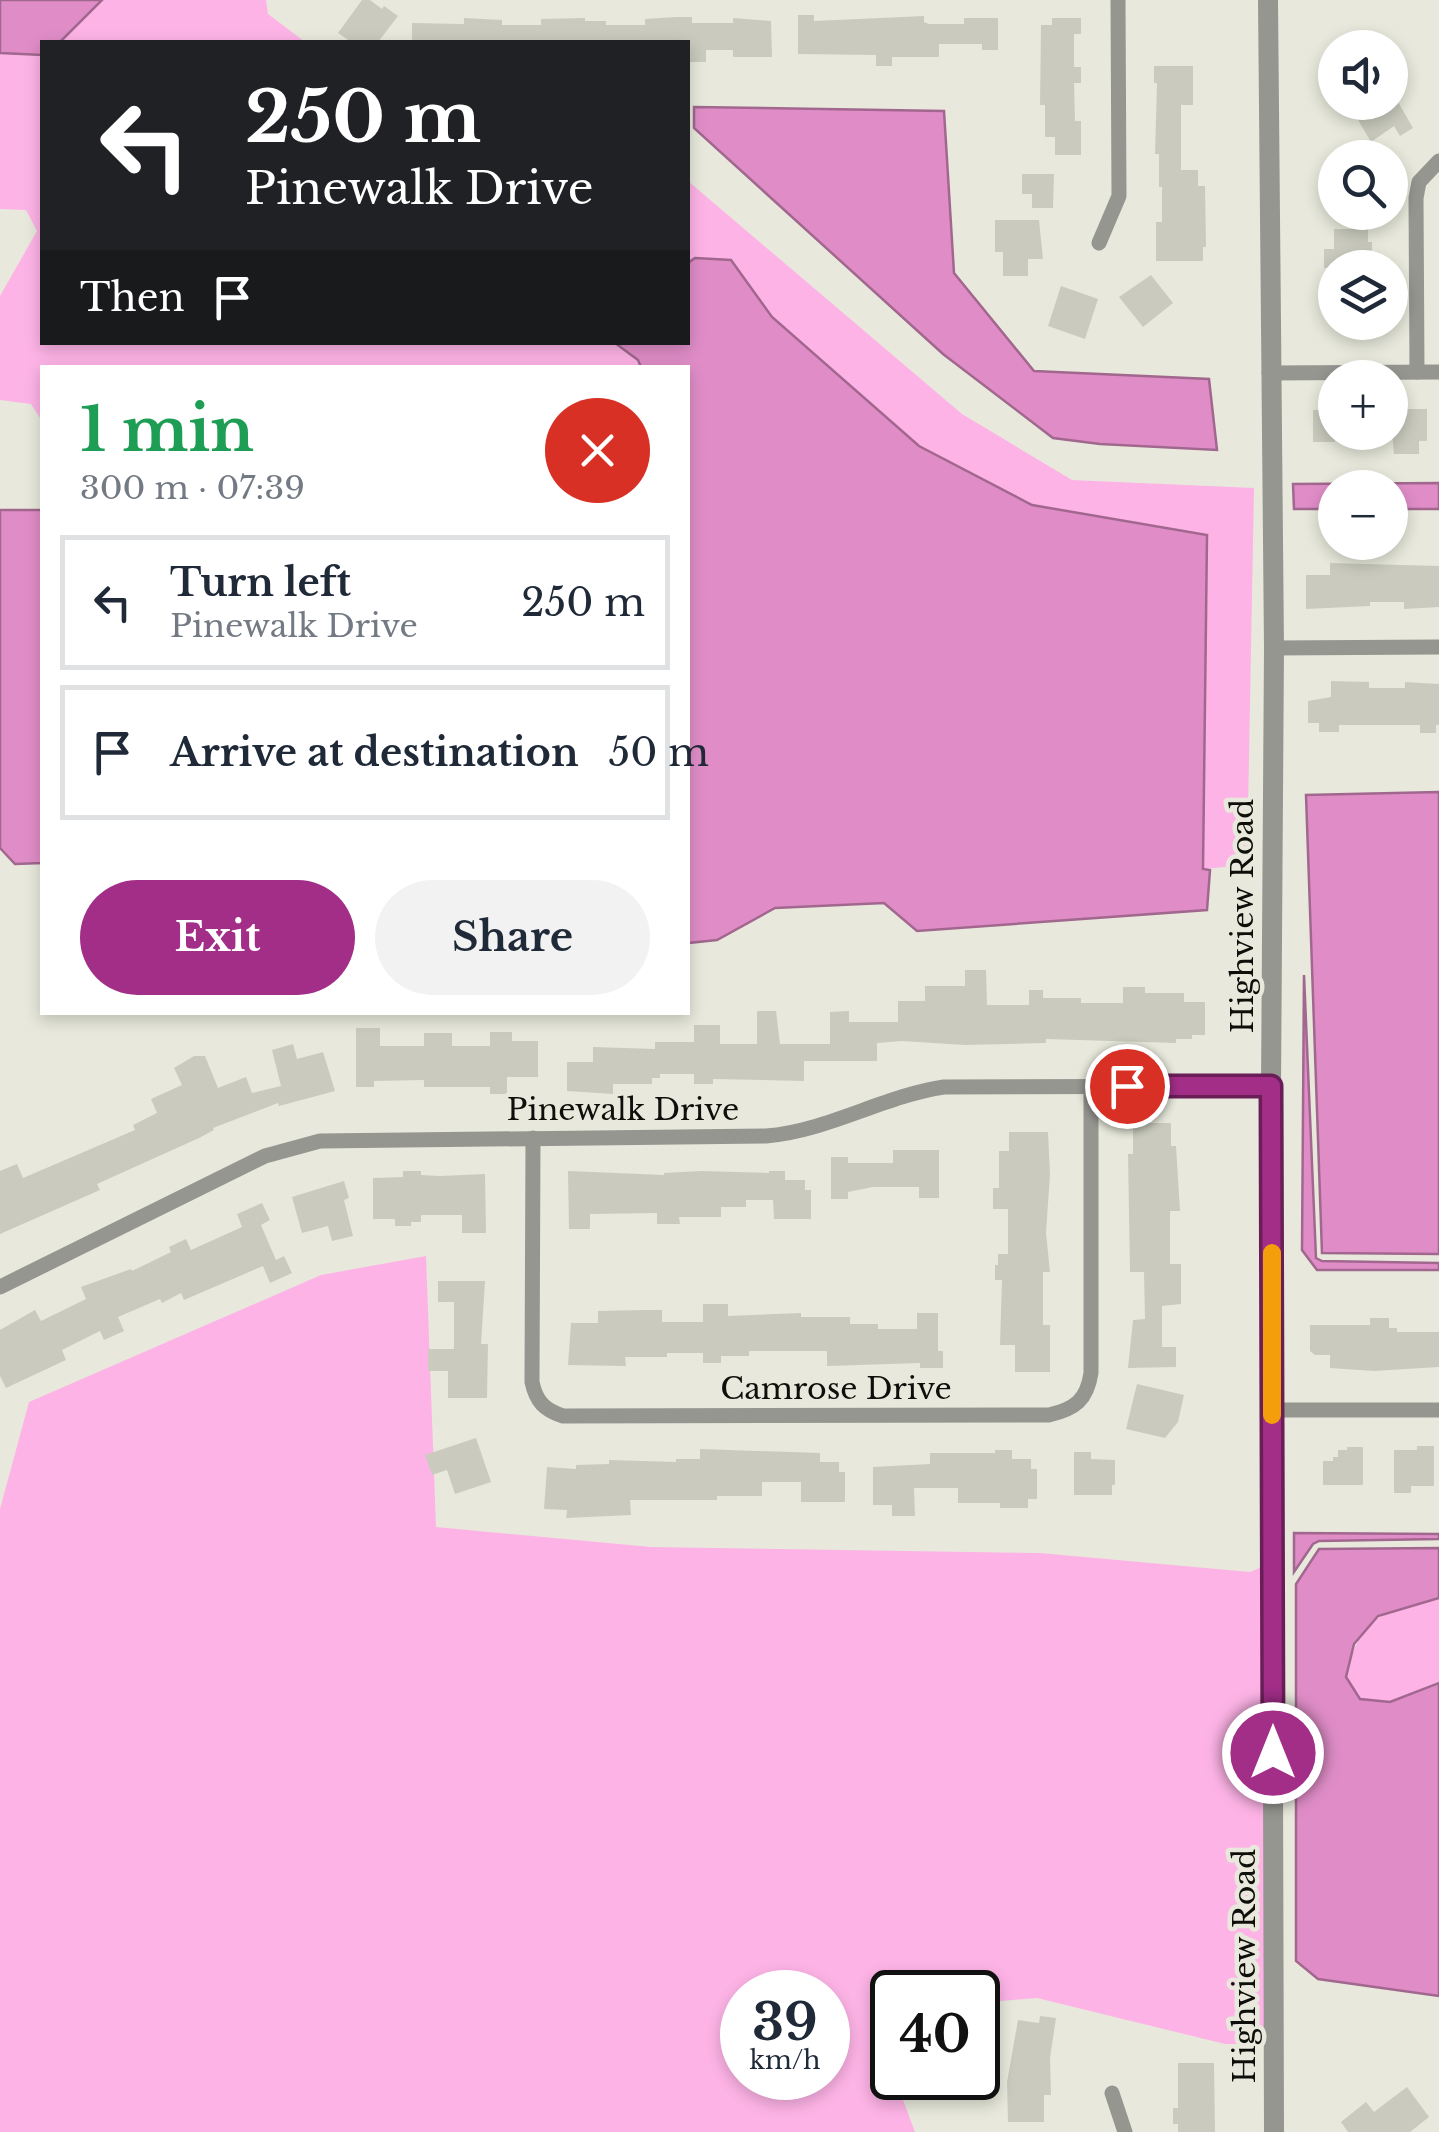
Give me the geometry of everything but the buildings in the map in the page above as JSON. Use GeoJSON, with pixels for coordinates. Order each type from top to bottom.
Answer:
{"type":"FeatureCollection","features":[{"type":"Feature","properties":{"kind":"street"},"geometry":{"type":"LineString","coordinates":[[1100,243],[1118,196],[1118,0]]}},
{"type":"Feature","properties":{"kind":"street","name":"Highview Road"},"geometry":{"type":"LineString","coordinates":[[1268,0],[1274,648],[1274,2132]]}},
{"type":"Feature","properties":{"kind":"street"},"geometry":{"type":"LineString","coordinates":[[1417,372],[1416,198],[1418,182],[1435,164]]}},
{"type":"Feature","properties":{"kind":"street"},"geometry":{"type":"LineString","coordinates":[[1269,373],[1439,372]]}},
{"type":"Feature","properties":{"kind":"street"},"geometry":{"type":"LineString","coordinates":[[1274,648],[1439,647]]}},
{"type":"Feature","properties":{"kind":"street","name":"Camrose Drive"},"geometry":{"type":"LineString","coordinates":[[532,1138],[532,1382],[535,1395],[552,1412],[563,1416],[1049,1416],[1081,1402],[1091,1373],[1092,1086]]}},
{"type":"Feature","properties":{"kind":"street","name":"Pinewalk Drive"},"geometry":{"type":"LineString","coordinates":[[0,1287],[265,1156],[349,1138],[795,1134],[911,1092],[944,1087],[1271,1086]]}},
{"type":"Feature","properties":{"kind":"street"},"geometry":{"type":"LineString","coordinates":[[1272,1410],[1439,1410]]}},
{"type":"Feature","properties":{"kind":"street"},"geometry":{"type":"LineString","coordinates":[[1112,2093],[1125,2132]]}},
{"type":"Feature","properties":{"kind":"shaded area"},"geometry":{"type":"Polygon","coordinates":[[[0,0],[102,0],[62,40],[40,40],[40,55],[0,53],[0,0]]]}},
{"type":"Feature","properties":{"kind":"shaded area"},"geometry":{"type":"Polygon","coordinates":[[[102,0],[266,0],[268,14],[302,40],[62,40],[102,0]]]}},
{"type":"Feature","properties":{"kind":"shaded area"},"geometry":{"type":"Polygon","coordinates":[[[0,53],[40,55],[40,345],[619,345],[640,365],[40,365],[40,418],[31,404],[0,400],[0,296],[37,231],[26,210],[0,209],[0,53]]]}},
{"type":"Feature","properties":{"kind":"shaded area"},"geometry":{"type":"Polygon","coordinates":[[[694,107],[944,111],[954,273],[1034,371],[1209,379],[1217,450],[1053,438],[943,354],[694,128],[694,107]]]}},
{"type":"Feature","properties":{"kind":"shaded area"},"geometry":{"type":"Polygon","coordinates":[[[690,183],[962,414],[1072,480],[1254,488],[1247,865],[1203,869],[1207,535],[1032,505],[919,446],[772,317],[731,261],[695,258],[690,262],[690,183]]]}},
{"type":"Feature","properties":{"kind":"shaded area"},"geometry":{"type":"Polygon","coordinates":[[[695,258],[731,260],[772,317],[919,446],[1032,505],[1207,535],[1203,869],[1210,870],[1207,910],[917,931],[884,903],[775,908],[717,940],[690,943],[690,365],[640,365],[618,345],[690,345],[690,262],[695,258]]]}},
{"type":"Feature","properties":{"kind":"shaded area"},"geometry":{"type":"Polygon","coordinates":[[[1408,483],[1439,483],[1439,509],[1408,509],[1408,483]]]}},
{"type":"Feature","properties":{"kind":"shaded area"},"geometry":{"type":"Polygon","coordinates":[[[1293,484],[1318,484],[1318,509],[1294,509],[1293,484]]]}},
{"type":"Feature","properties":{"kind":"shaded area"},"geometry":{"type":"Polygon","coordinates":[[[0,510],[40,510],[40,863],[15,864],[0,848],[0,510]]]}},
{"type":"Feature","properties":{"kind":"shaded area"},"geometry":{"type":"Polygon","coordinates":[[[1439,792],[1439,1254],[1322,1253],[1306,795],[1439,792]]]}},
{"type":"Feature","properties":{"kind":"shaded area"},"geometry":{"type":"Polygon","coordinates":[[[1304,975],[1316,1258],[1439,1263],[1439,1270],[1317,1270],[1302,1250],[1304,975]]]}},
{"type":"Feature","properties":{"kind":"shaded area"},"geometry":{"type":"Polygon","coordinates":[[[426,1256],[436,1527],[651,1547],[1040,1553],[1250,1572],[1264,1566],[1265,2044],[1225,2044],[1037,1998],[1000,2001],[1000,1970],[870,1970],[870,2100],[903,2100],[915,2132],[0,2132],[0,1509],[29,1402],[321,1275],[426,1256]]]}},
{"type":"Feature","properties":{"kind":"shaded area"},"geometry":{"type":"Polygon","coordinates":[[[1294,1533],[1439,1534],[1439,1539],[1319,1541],[1294,1572],[1294,1533]]]}},
{"type":"Feature","properties":{"kind":"shaded area"},"geometry":{"type":"Polygon","coordinates":[[[1439,1548],[1439,1598],[1378,1616],[1354,1644],[1346,1677],[1360,1699],[1390,1702],[1439,1683],[1439,1996],[1318,1979],[1296,1961],[1296,1584],[1319,1549],[1439,1548]]]}},
{"type":"Feature","properties":{"kind":"shaded area"},"geometry":{"type":"Polygon","coordinates":[[[1439,1598],[1439,1683],[1390,1702],[1359,1699],[1346,1677],[1367,1628],[1388,1613],[1439,1598]]]}},
{"type":"Feature","properties":{"kind":"slow traffic"},"geometry":{"type":"LineString","coordinates":[[1272,1253],[1272,1415]]}},
{"type":"Feature","properties":{"kind":"route"},"geometry":{"type":"LineString","coordinates":[[1127,1086],[1271,1086],[1273,1753]]}}]}
